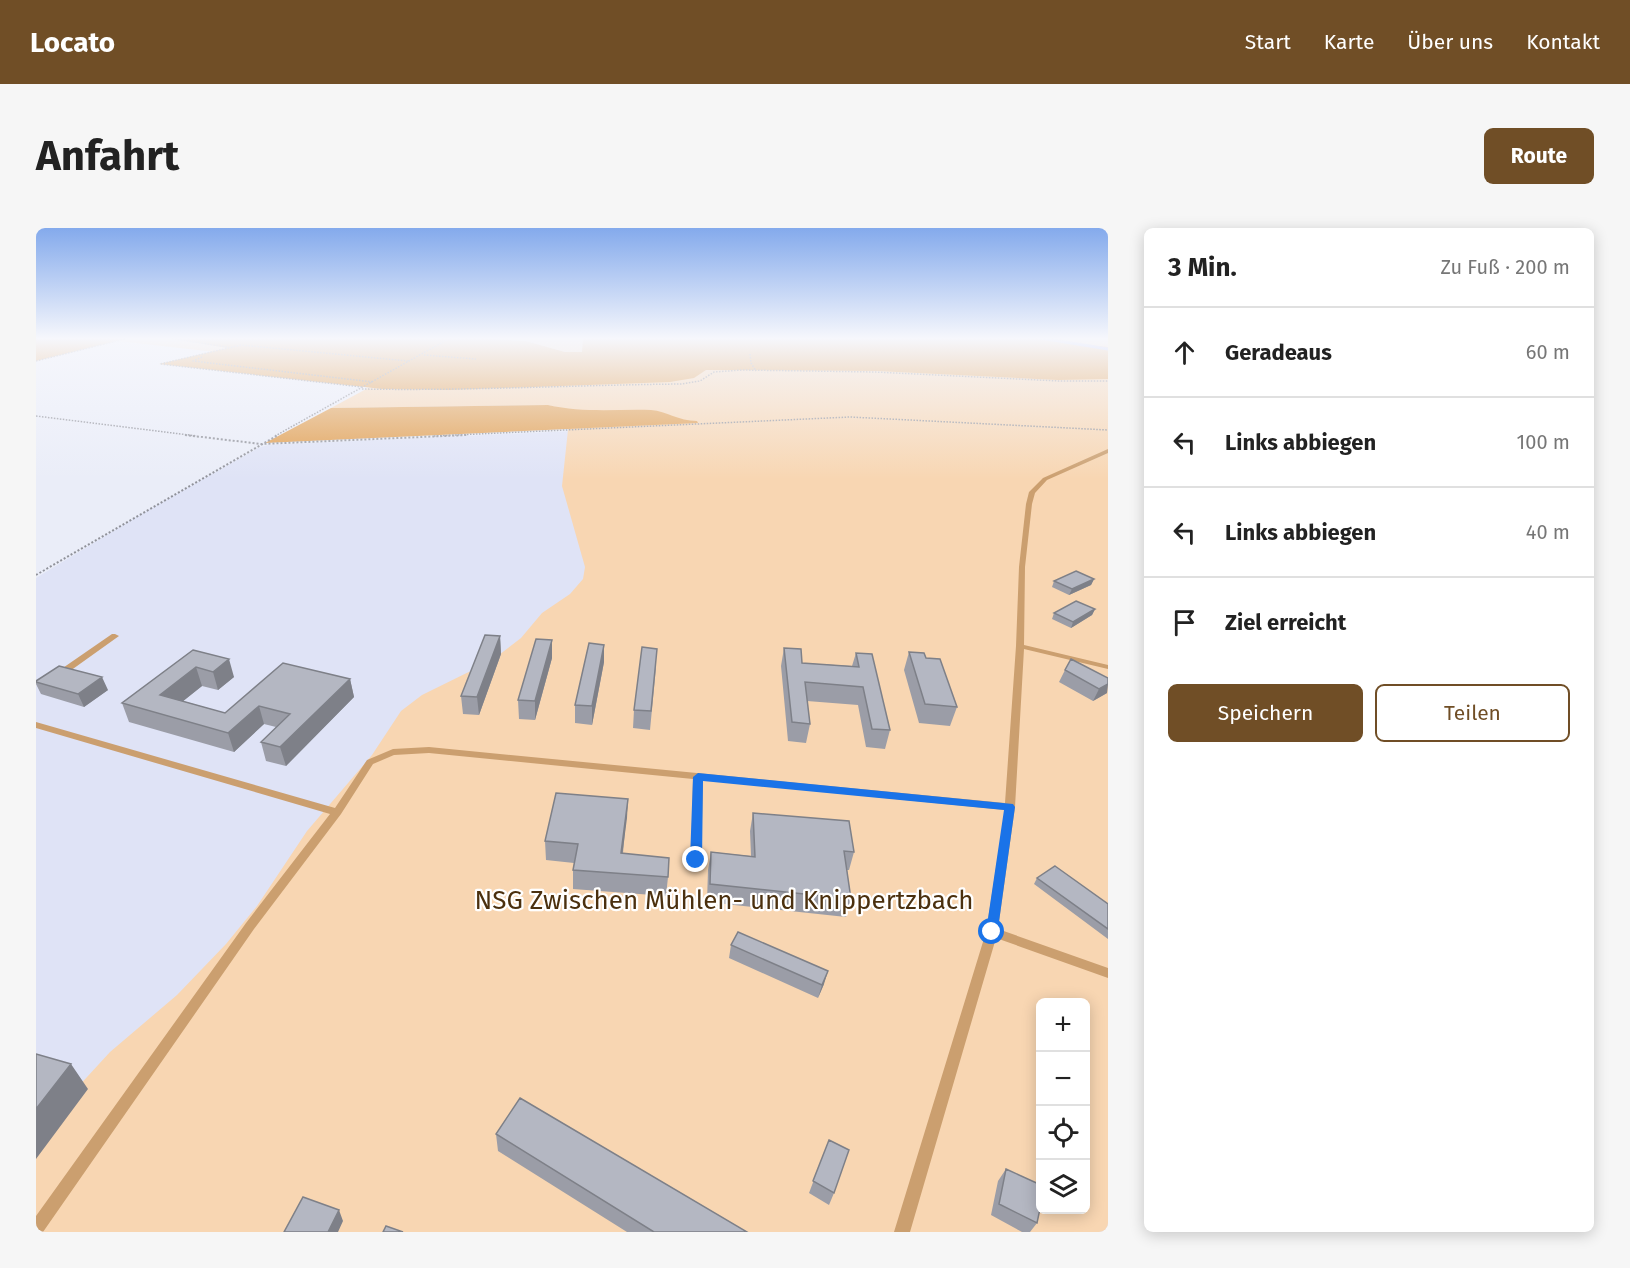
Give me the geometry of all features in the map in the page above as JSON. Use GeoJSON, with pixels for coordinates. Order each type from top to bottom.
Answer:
{"type":"FeatureCollection","features":[{"type":"Feature","properties":{"kind":"lane"},"geometry":{"type":"LineString","coordinates":[[902,1232],[992,932],[1010,807],[1024,533],[1032,492],[1045,479],[1108,451]]}},
{"type":"Feature","properties":{"kind":"lane"},"geometry":{"type":"LineString","coordinates":[[54,679],[115,636]]}},
{"type":"Feature","properties":{"kind":"lane"},"geometry":{"type":"LineString","coordinates":[[1020,646],[1108,667]]}},
{"type":"Feature","properties":{"kind":"lane"},"geometry":{"type":"LineString","coordinates":[[36,725],[337,812]]}},
{"type":"Feature","properties":{"kind":"lane"},"geometry":{"type":"LineString","coordinates":[[36,1229],[250,926],[337,812],[370,762],[393,752],[429,750],[1010,807]]}},
{"type":"Feature","properties":{"kind":"lane"},"geometry":{"type":"LineString","coordinates":[[696,860],[698,777]]}},
{"type":"Feature","properties":{"kind":"lane"},"geometry":{"type":"LineString","coordinates":[[992,932],[1108,973]]}},
{"type":"Feature","properties":{"kind":"path"},"geometry":{"type":"LineString","coordinates":[[336,385],[448,391],[531,386],[611,385]]}},
{"type":"Feature","properties":{"kind":"path"},"geometry":{"type":"LineString","coordinates":[[36,575],[261,444],[369,385]]}},
{"type":"Feature","properties":{"kind":"path"},"geometry":{"type":"LineString","coordinates":[[36,416],[261,444],[850,417],[1108,430]]}},
{"type":"Feature","properties":{"kind":"shaded area"},"geometry":{"type":"Polygon","coordinates":[[[345,385],[592,385],[451,390],[382,389],[345,385]]]}},
{"type":"Feature","properties":{"kind":"shaded area"},"geometry":{"type":"Polygon","coordinates":[[[548,405],[586,410],[651,410],[698,423],[265,443],[331,408],[548,405]]]}},
{"type":"Feature","properties":{"kind":"shaded area","name":"NSG Zwischen Mühlen- und Knippertzbach"},"geometry":{"type":"Polygon","coordinates":[[[851,418],[1108,431],[1108,1232],[36,1232],[36,578],[138,516],[258,448],[268,445],[851,418]]]}},
{"type":"Feature","properties":{"kind":"green space","name":"NSG Zwischen Mühlen- und Knippertzbach"},"geometry":{"type":"Polygon","coordinates":[[[572,385],[1108,385],[1108,1232],[36,1232],[36,1134],[42,1126],[110,1052],[177,995],[226,944],[257,906],[307,831],[372,755],[401,711],[422,695],[491,661],[521,638],[542,613],[570,594],[583,579],[585,567],[562,486],[570,411],[548,405],[331,408],[368,388],[451,390],[572,385]]]}},
{"type":"Feature","properties":{"kind":"building"},"geometry":{"type":"Polygon","coordinates":[[[1076,571],[1094,579],[1072,589],[1054,581],[1076,571]]]}},
{"type":"Feature","properties":{"kind":"building"},"geometry":{"type":"Polygon","coordinates":[[[1076,601],[1095,609],[1073,622],[1054,613],[1076,601]]]}},
{"type":"Feature","properties":{"kind":"building"},"geometry":{"type":"Polygon","coordinates":[[[485,635],[500,636],[477,697],[461,696],[485,635]]]}},
{"type":"Feature","properties":{"kind":"building"},"geometry":{"type":"Polygon","coordinates":[[[536,639],[552,640],[535,701],[518,700],[536,639]]]}},
{"type":"Feature","properties":{"kind":"building"},"geometry":{"type":"Polygon","coordinates":[[[589,643],[604,645],[592,706],[575,705],[589,643]]]}},
{"type":"Feature","properties":{"kind":"building"},"geometry":{"type":"Polygon","coordinates":[[[642,647],[657,649],[651,711],[634,710],[642,647]]]}},
{"type":"Feature","properties":{"kind":"building"},"geometry":{"type":"Polygon","coordinates":[[[784,648],[801,649],[802,663],[859,667],[856,653],[872,654],[890,730],[872,729],[863,687],[805,682],[810,724],[792,722],[784,648]]]}},
{"type":"Feature","properties":{"kind":"building"},"geometry":{"type":"Polygon","coordinates":[[[193,650],[229,659],[213,672],[196,667],[160,695],[225,713],[283,663],[350,679],[280,747],[261,742],[290,714],[259,706],[228,733],[122,703],[193,650]]]}},
{"type":"Feature","properties":{"kind":"building"},"geometry":{"type":"Polygon","coordinates":[[[909,652],[924,653],[926,658],[940,659],[957,707],[925,704],[909,652]]]}},
{"type":"Feature","properties":{"kind":"building"},"geometry":{"type":"Polygon","coordinates":[[[1071,659],[1108,678],[1108,684],[1099,689],[1065,670],[1071,659]]]}},
{"type":"Feature","properties":{"kind":"building"},"geometry":{"type":"Polygon","coordinates":[[[59,666],[102,677],[78,694],[36,682],[59,666]]]}},
{"type":"Feature","properties":{"kind":"building"},"geometry":{"type":"Polygon","coordinates":[[[556,793],[628,799],[621,853],[669,858],[668,877],[573,870],[578,844],[545,841],[556,793]]]}},
{"type":"Feature","properties":{"kind":"building"},"geometry":{"type":"Polygon","coordinates":[[[753,813],[849,821],[854,852],[844,851],[851,899],[710,884],[711,852],[755,857],[753,813]]]}},
{"type":"Feature","properties":{"kind":"building"},"geometry":{"type":"Polygon","coordinates":[[[1055,866],[1108,904],[1108,929],[1037,878],[1055,866]]]}},
{"type":"Feature","properties":{"kind":"building"},"geometry":{"type":"Polygon","coordinates":[[[738,932],[828,971],[822,985],[731,945],[738,932]]]}},
{"type":"Feature","properties":{"kind":"building"},"geometry":{"type":"Polygon","coordinates":[[[36,1054],[71,1064],[36,1109],[36,1054]]]}},
{"type":"Feature","properties":{"kind":"building"},"geometry":{"type":"Polygon","coordinates":[[[520,1098],[747,1232],[654,1232],[496,1134],[520,1098]]]}},
{"type":"Feature","properties":{"kind":"building"},"geometry":{"type":"Polygon","coordinates":[[[829,1140],[849,1150],[834,1193],[813,1181],[829,1140]]]}},
{"type":"Feature","properties":{"kind":"building"},"geometry":{"type":"Polygon","coordinates":[[[1006,1169],[1036,1183],[1036,1214],[1039,1214],[1037,1223],[999,1204],[1006,1169]]]}},
{"type":"Feature","properties":{"kind":"building"},"geometry":{"type":"Polygon","coordinates":[[[303,1197],[339,1210],[328,1232],[284,1232],[303,1197]]]}},
{"type":"Feature","properties":{"kind":"building"},"geometry":{"type":"Polygon","coordinates":[[[386,1226],[403,1232],[383,1232],[386,1226]]]}},
{"type":"Feature","properties":{"kind":"route"},"geometry":{"type":"LineString","coordinates":[[696,860],[698,777],[1010,807],[992,932]]}}]}
